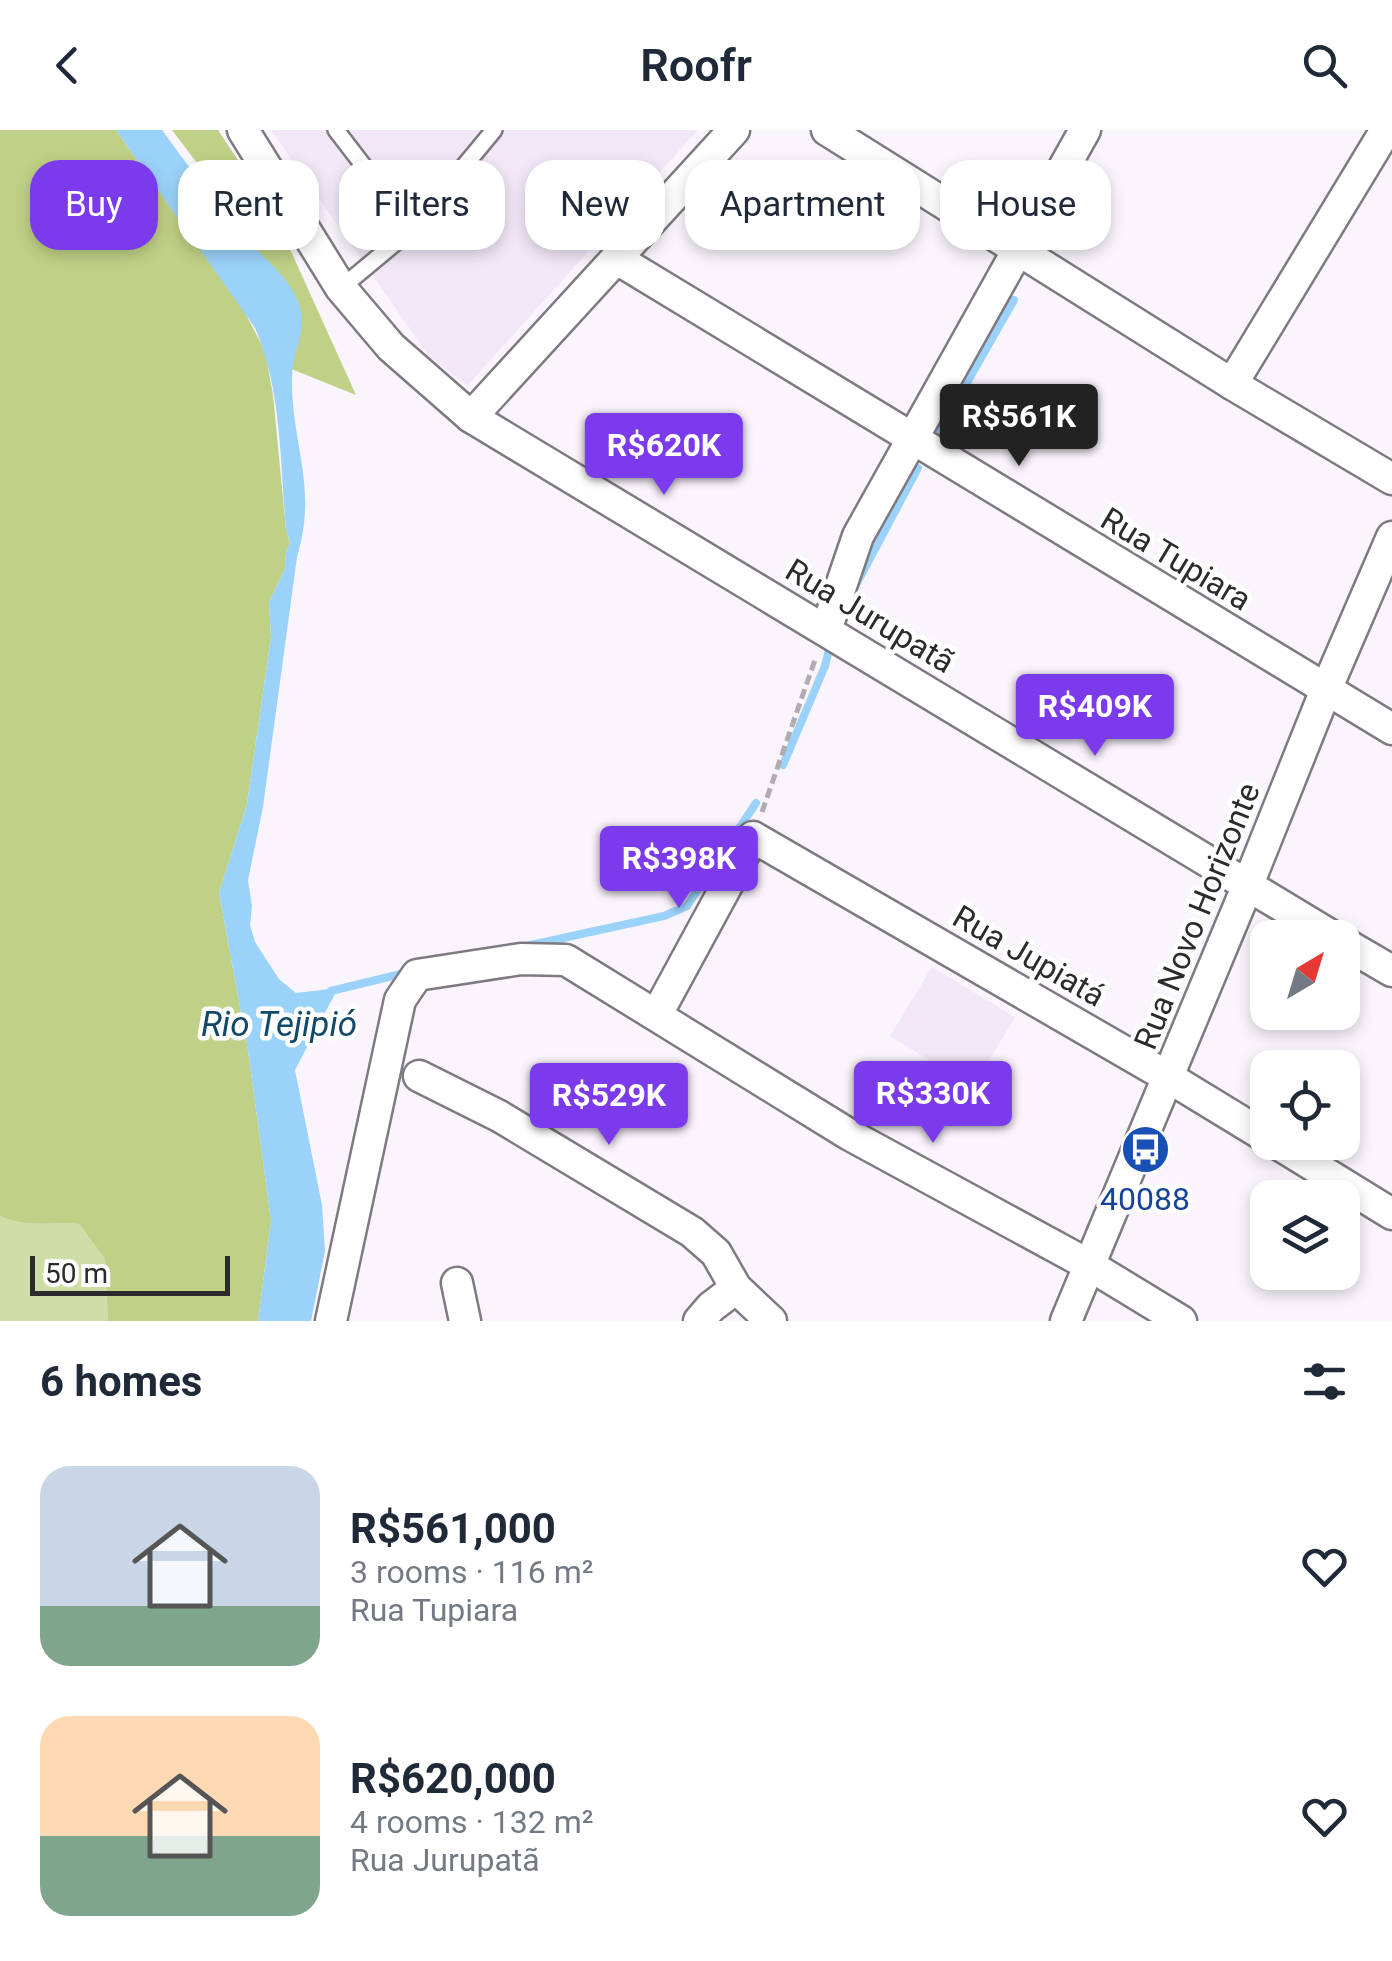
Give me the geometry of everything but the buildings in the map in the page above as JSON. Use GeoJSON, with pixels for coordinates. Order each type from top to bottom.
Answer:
{"type":"FeatureCollection","features":[{"type":"Feature","properties":{"kind":"street","name":"Rua Jurupatã"},"geometry":{"type":"LineString","coordinates":[[243,130],[341,288],[391,347],[471,417],[1304,920]]}},
{"type":"Feature","properties":{"kind":"street"},"geometry":{"type":"LineString","coordinates":[[471,417],[734,130]]}},
{"type":"Feature","properties":{"kind":"street"},"geometry":{"type":"LineString","coordinates":[[827,130],[940,201]]}},
{"type":"Feature","properties":{"kind":"street"},"geometry":{"type":"LineString","coordinates":[[1068,160],[1085,130]]}},
{"type":"Feature","properties":{"kind":"street"},"geometry":{"type":"LineString","coordinates":[[1232,384],[1386,130]]}},
{"type":"Feature","properties":{"kind":"street"},"geometry":{"type":"LineString","coordinates":[[826,630],[858,536],[1015,250]]}},
{"type":"Feature","properties":{"kind":"street"},"geometry":{"type":"LineString","coordinates":[[1018,250],[1392,479]]}},
{"type":"Feature","properties":{"kind":"street","name":"Rua Tupiara"},"geometry":{"type":"LineString","coordinates":[[616,259],[1325,692],[1392,729]]}},
{"type":"Feature","properties":{"kind":"street","name":"Rua Novo Horizonte"},"geometry":{"type":"LineString","coordinates":[[1066,1321],[1392,537]]}},
{"type":"Feature","properties":{"kind":"street"},"geometry":{"type":"LineString","coordinates":[[658,1014],[753,837]]}},
{"type":"Feature","properties":{"kind":"street","name":"Rua Jupiatá"},"geometry":{"type":"LineString","coordinates":[[753,837],[1250,1127]]}},
{"type":"Feature","properties":{"kind":"street"},"geometry":{"type":"LineString","coordinates":[[1360,952],[1392,970]]}},
{"type":"Feature","properties":{"kind":"street"},"geometry":{"type":"LineString","coordinates":[[331,1321],[400,1000],[417,975],[521,959],[566,960],[850,1136],[1089,1265],[1181,1321]]}},
{"type":"Feature","properties":{"kind":"street"},"geometry":{"type":"LineString","coordinates":[[419,1076],[498,1116],[692,1232],[716,1253],[736,1288],[771,1321]]}},
{"type":"Feature","properties":{"kind":"street"},"geometry":{"type":"LineString","coordinates":[[1304,1160],[1392,1214]]}},
{"type":"Feature","properties":{"kind":"street"},"geometry":{"type":"LineString","coordinates":[[457,1283],[465,1321]]}},
{"type":"Feature","properties":{"kind":"street"},"geometry":{"type":"LineString","coordinates":[[699,1321],[736,1288]]}},
{"type":"Feature","properties":{"kind":"lane"},"geometry":{"type":"LineString","coordinates":[[336,130],[359,160]]}},
{"type":"Feature","properties":{"kind":"lane"},"geometry":{"type":"LineString","coordinates":[[469,160],[494,130]]}},
{"type":"Feature","properties":{"kind":"lane"},"geometry":{"type":"LineString","coordinates":[[341,288],[388,250]]}},
{"type":"Feature","properties":{"kind":"path"},"geometry":{"type":"LineString","coordinates":[[753,837],[826,630]]}},
{"type":"Feature","properties":{"kind":"shaded area"},"geometry":{"type":"Polygon","coordinates":[[[271,130],[698,130],[665,167],[665,160],[525,160],[525,250],[590,250],[467,386],[429,356],[355,250],[505,250],[505,160],[339,160],[339,227],[319,199],[319,160],[292,160],[271,130]]]}},
{"type":"Feature","properties":{"kind":"shaded area"},"geometry":{"type":"Polygon","coordinates":[[[932,967],[1015,1017],[973,1087],[890,1036],[932,967]]]}},
{"type":"Feature","properties":{"kind":"green space"},"geometry":{"type":"Polygon","coordinates":[[[0,130],[116,130],[137,160],[30,160],[30,250],[158,250],[158,189],[178,218],[178,250],[201,250],[244,311],[265,351],[273,395],[290,543],[285,569],[269,602],[271,637],[247,804],[219,893],[248,1050],[271,1221],[258,1321],[108,1321],[105,1259],[79,1224],[29,1223],[0,1216],[0,130]]]}},
{"type":"Feature","properties":{"kind":"green space"},"geometry":{"type":"Polygon","coordinates":[[[172,130],[218,130],[238,160],[195,160],[172,130]]]}},
{"type":"Feature","properties":{"kind":"green space"},"geometry":{"type":"Polygon","coordinates":[[[251,250],[290,250],[356,395],[284,366],[251,250]]]}},
{"type":"Feature","properties":{"kind":"green space"},"geometry":{"type":"Polygon","coordinates":[[[0,1216],[29,1223],[79,1224],[105,1259],[108,1321],[0,1321],[0,1216]]]}},
{"type":"Feature","properties":{"kind":"water","name":"Rio Tejipió"},"geometry":{"type":"Polygon","coordinates":[[[116,130],[162,130],[184,160],[178,160],[178,218],[158,190],[158,160],[137,160],[116,130]]]}},
{"type":"Feature","properties":{"kind":"water","name":"Rio Tejipió"},"geometry":{"type":"Polygon","coordinates":[[[200,250],[257,250],[284,278],[301,312],[292,381],[305,488],[303,532],[263,807],[248,880],[250,925],[255,942],[279,979],[296,993],[338,988],[295,1070],[322,1205],[325,1251],[311,1321],[258,1321],[271,1221],[248,1050],[219,893],[247,804],[271,637],[269,602],[285,569],[290,543],[275,401],[255,328],[200,250]]]}},
{"type":"Feature","properties":{"kind":"waterway"},"geometry":{"type":"LineString","coordinates":[[940,430],[1014,300]]}},
{"type":"Feature","properties":{"kind":"waterway"},"geometry":{"type":"LineString","coordinates":[[857,583],[918,468]]}},
{"type":"Feature","properties":{"kind":"waterway"},"geometry":{"type":"LineString","coordinates":[[783,765],[825,666],[831,641]]}},
{"type":"Feature","properties":{"kind":"waterway"},"geometry":{"type":"LineString","coordinates":[[526,946],[664,916],[687,906],[756,803]]}},
{"type":"Feature","properties":{"kind":"waterway"},"geometry":{"type":"LineString","coordinates":[[331,991],[405,973]]}},
{"type":"Feature","properties":{"kind":"place","name":"40088"},"geometry":{"type":"Point","coordinates":[1145,1149]}}]}
